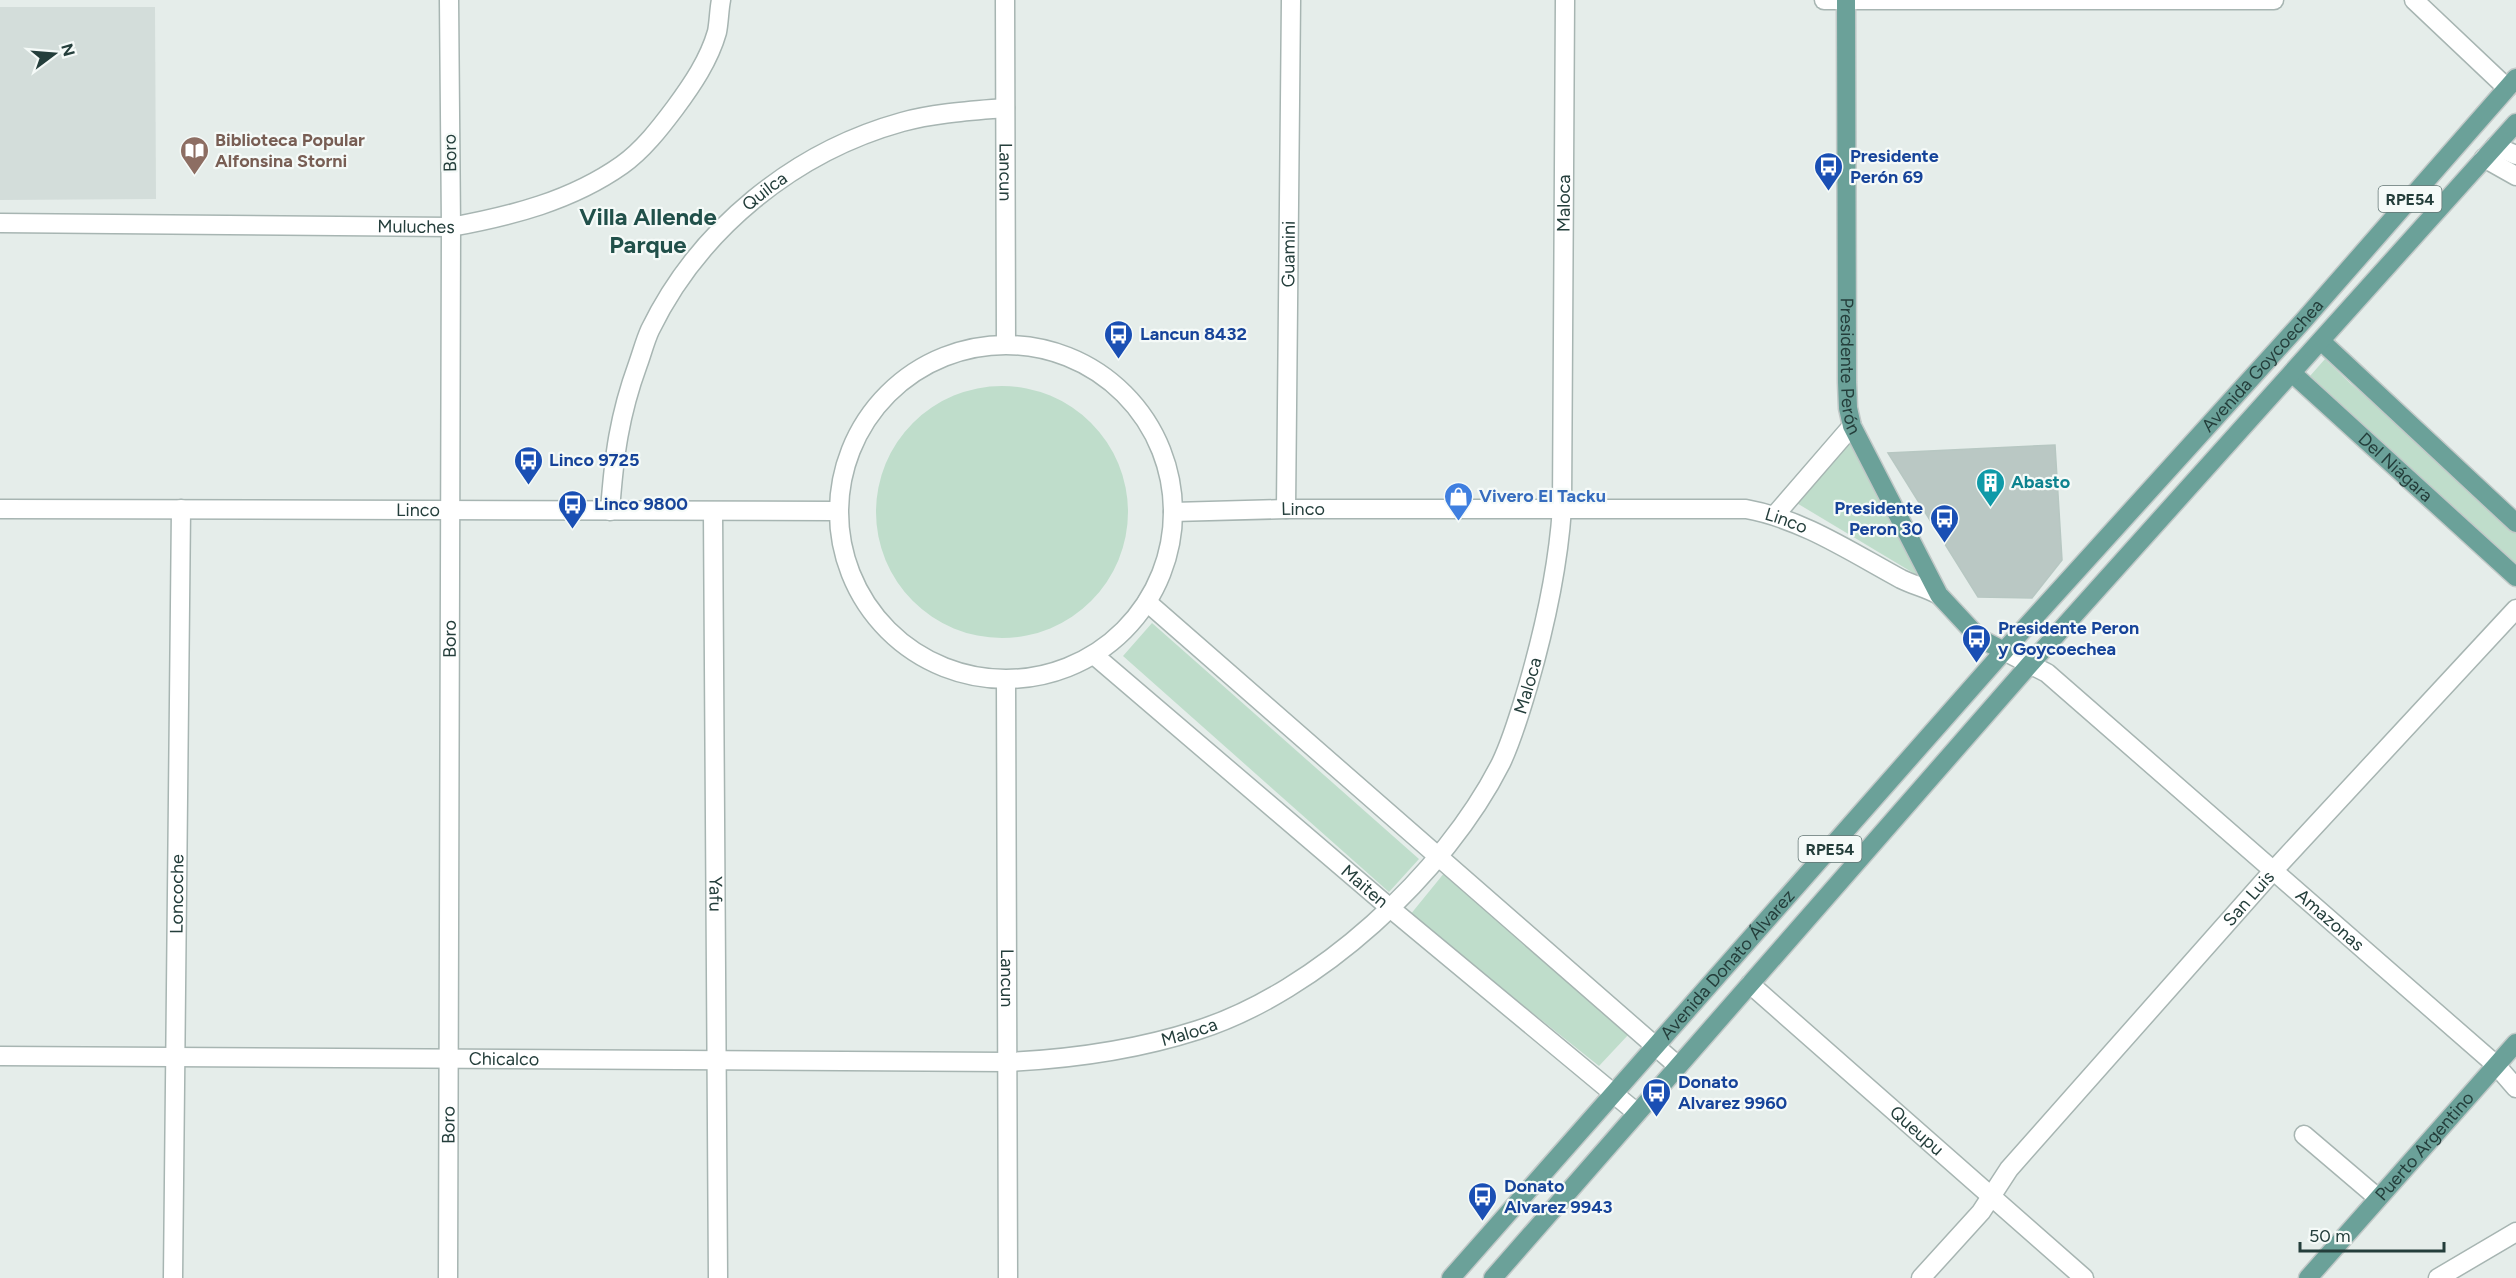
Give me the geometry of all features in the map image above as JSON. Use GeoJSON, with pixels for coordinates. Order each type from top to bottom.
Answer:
{"type":"FeatureCollection","features":[{"type":"Feature","properties":{"kind":"main road","name":"Presidente Perón"},"geometry":{"type":"LineString","coordinates":[[1846,0],[1847,382],[1848,408],[1852,426],[1939,595],[1979,638],[2004,651]]}},
{"type":"Feature","properties":{"kind":"main road","name":"Avenida Goycoechea"},"geometry":{"type":"LineString","coordinates":[[2004,651],[2304,320],[2511,83]]}},
{"type":"Feature","properties":{"kind":"main road","name":"Avenida Goycoechea"},"geometry":{"type":"LineString","coordinates":[[2031,663],[2516,123]]}},
{"type":"Feature","properties":{"kind":"main road"},"geometry":{"type":"LineString","coordinates":[[2292,373],[2304,320]]}},
{"type":"Feature","properties":{"kind":"main road"},"geometry":{"type":"LineString","coordinates":[[2266,362],[2321,341],[2516,523]]}},
{"type":"Feature","properties":{"kind":"main road","name":"Del Niágara"},"geometry":{"type":"LineString","coordinates":[[2292,373],[2516,577]]}},
{"type":"Feature","properties":{"kind":"main road","name":"Avenida Donato Álvarez"},"geometry":{"type":"LineString","coordinates":[[1451,1278],[2004,651]]}},
{"type":"Feature","properties":{"kind":"main road","name":"Avenida Donato Álvarez"},"geometry":{"type":"LineString","coordinates":[[1492,1278],[2031,663]]}},
{"type":"Feature","properties":{"kind":"main road","name":"Puerto Argentino"},"geometry":{"type":"LineString","coordinates":[[2308,1278],[2516,1043]]}},
{"type":"Feature","properties":{"kind":"street","name":"Boro"},"geometry":{"type":"LineString","coordinates":[[448,1278],[451,227],[449,0]]}},
{"type":"Feature","properties":{"kind":"street","name":"Muluches"},"geometry":{"type":"LineString","coordinates":[[0,223],[451,227],[532,209],[579,191],[624,164],[657,132],[704,64],[717,32],[721,0]]}},
{"type":"Feature","properties":{"kind":"street","name":"Lancun"},"geometry":{"type":"LineString","coordinates":[[1005,0],[1006,344]]}},
{"type":"Feature","properties":{"kind":"street","name":"Guamini"},"geometry":{"type":"LineString","coordinates":[[1286,509],[1291,0]]}},
{"type":"Feature","properties":{"kind":"street","name":"Maloca"},"geometry":{"type":"LineString","coordinates":[[1007,1062],[1091,1055],[1145,1044],[1199,1030],[1240,1014],[1283,992],[1335,956],[1390,908],[1437,856],[1486,790],[1502,761],[1516,727],[1540,644],[1559,552],[1562,508],[1565,0]]}},
{"type":"Feature","properties":{"kind":"street"},"geometry":{"type":"LineString","coordinates":[[1824,0],[2274,0]]}},
{"type":"Feature","properties":{"kind":"street"},"geometry":{"type":"LineString","coordinates":[[2414,0],[2511,83]]}},
{"type":"Feature","properties":{"kind":"street","name":"Quilca"},"geometry":{"type":"LineString","coordinates":[[610,511],[614,450],[626,398],[649,331],[684,272],[727,224],[759,195],[807,161],[848,140],[901,122],[939,114],[1005,108]]}},
{"type":"Feature","properties":{"kind":"street"},"geometry":{"type":"LineString","coordinates":[[2490,152],[2516,155]]}},
{"type":"Feature","properties":{"kind":"street"},"geometry":{"type":"LineString","coordinates":[[2490,152],[2516,176]]}},
{"type":"Feature","properties":{"kind":"street"},"geometry":{"type":"LineString","coordinates":[[1006,344],[1044,349],[1079,362],[1111,382],[1138,409],[1157,442],[1169,478],[1173,512],[1170,546],[1161,575],[1147,602],[1124,631],[1094,655],[1067,669],[1037,677],[1006,680],[964,675],[924,658],[890,633],[863,599],[846,560],[836,511],[843,473],[860,431],[886,395],[921,368],[962,350],[1006,344]]}},
{"type":"Feature","properties":{"kind":"street"},"geometry":{"type":"LineString","coordinates":[[1775,515],[1852,426]]}},
{"type":"Feature","properties":{"kind":"street","name":"Linco"},"geometry":{"type":"LineString","coordinates":[[0,509],[836,511]]}},
{"type":"Feature","properties":{"kind":"street","name":"Loncoche"},"geometry":{"type":"LineString","coordinates":[[173,1278],[181,509]]}},
{"type":"Feature","properties":{"kind":"street","name":"Linco"},"geometry":{"type":"LineString","coordinates":[[1173,512],[1286,509],[1746,509],[1775,515],[1799,524],[1919,588],[1939,595]]}},
{"type":"Feature","properties":{"kind":"street","name":"Yafu"},"geometry":{"type":"LineString","coordinates":[[713,512],[718,1278]]}},
{"type":"Feature","properties":{"kind":"street"},"geometry":{"type":"LineString","coordinates":[[1147,602],[1678,1066]]}},
{"type":"Feature","properties":{"kind":"street","name":"San Luis"},"geometry":{"type":"LineString","coordinates":[[1921,1278],[1981,1212],[2009,1169],[2273,871],[2516,609]]}},
{"type":"Feature","properties":{"kind":"street","name":"Presidente Perón"},"geometry":{"type":"LineString","coordinates":[[2004,651],[2031,663]]}},
{"type":"Feature","properties":{"kind":"street","name":"Maiten"},"geometry":{"type":"LineString","coordinates":[[1094,655],[1390,908],[1637,1113]]}},
{"type":"Feature","properties":{"kind":"street","name":"Amazonas"},"geometry":{"type":"LineString","coordinates":[[2031,663],[2047,673],[2496,1065],[2516,1088]]}},
{"type":"Feature","properties":{"kind":"street","name":"Lancun"},"geometry":{"type":"LineString","coordinates":[[1006,680],[1008,1278]]}},
{"type":"Feature","properties":{"kind":"street","name":"Queupu"},"geometry":{"type":"LineString","coordinates":[[1750,984],[2084,1278]]}},
{"type":"Feature","properties":{"kind":"street","name":"Chicalco"},"geometry":{"type":"LineString","coordinates":[[0,1056],[1007,1062]]}},
{"type":"Feature","properties":{"kind":"street"},"geometry":{"type":"LineString","coordinates":[[2304,1135],[2378,1198]]}},
{"type":"Feature","properties":{"kind":"street"},"geometry":{"type":"LineString","coordinates":[[2438,1278],[2516,1232]]}},
{"type":"Feature","properties":{"kind":"shaded area"},"geometry":{"type":"Polygon","coordinates":[[[0,7],[155,7],[156,199],[0,200],[0,7]]]}},
{"type":"Feature","properties":{"kind":"green space"},"geometry":{"type":"Polygon","coordinates":[[[2325,359],[2448,466],[2516,530],[2516,569],[2310,376],[2325,359]]]}},
{"type":"Feature","properties":{"kind":"green space"},"geometry":{"type":"Polygon","coordinates":[[[990,386],[1014,386],[1039,391],[1062,401],[1082,414],[1100,432],[1113,452],[1123,475],[1128,512],[1126,537],[1119,560],[1100,592],[1082,610],[1062,623],[1039,633],[1014,638],[990,638],[965,633],[942,623],[922,610],[904,592],[891,572],[881,549],[876,524],[876,500],[881,475],[891,452],[904,432],[922,414],[942,401],[965,391],[990,386]]]}},
{"type":"Feature","properties":{"kind":"green space"},"geometry":{"type":"Polygon","coordinates":[[[1855,431],[1920,577],[1795,502],[1855,431]]]}},
{"type":"Feature","properties":{"kind":"green space"},"geometry":{"type":"Polygon","coordinates":[[[1152,623],[1419,859],[1389,892],[1123,656],[1152,623]]]}},
{"type":"Feature","properties":{"kind":"green space"},"geometry":{"type":"Polygon","coordinates":[[[1445,872],[1629,1034],[1599,1066],[1410,915],[1445,872]]]}},
{"type":"Feature","properties":{"kind":"building","name":"Abasto"},"geometry":{"type":"Polygon","coordinates":[[[2055,445],[2062,560],[2032,598],[1978,597],[1888,453],[2055,445]]]}},
{"type":"Feature","properties":{"kind":"place","name":"Biblioteca Popular Alfonsina Storni"},"geometry":{"type":"Point","coordinates":[194,176]}},
{"type":"Feature","properties":{"kind":"place","name":"Presidente Perón 69"},"geometry":{"type":"Point","coordinates":[1829,192]}},
{"type":"Feature","properties":{"kind":"place","name":"Lancun 8432"},"geometry":{"type":"Point","coordinates":[1119,360]}},
{"type":"Feature","properties":{"kind":"place","name":"Linco 9725"},"geometry":{"type":"Point","coordinates":[528,486]}},
{"type":"Feature","properties":{"kind":"place","name":"Abasto"},"geometry":{"type":"Point","coordinates":[1990,508]}},
{"type":"Feature","properties":{"kind":"place","name":"Vivero El Tacku"},"geometry":{"type":"Point","coordinates":[1458,522]}},
{"type":"Feature","properties":{"kind":"place","name":"Linco 9800"},"geometry":{"type":"Point","coordinates":[573,530]}},
{"type":"Feature","properties":{"kind":"place","name":"Presidente Peron 30"},"geometry":{"type":"Point","coordinates":[1944,544]}},
{"type":"Feature","properties":{"kind":"place","name":"Presidente Peron y Goycoechea"},"geometry":{"type":"Point","coordinates":[1977,664]}},
{"type":"Feature","properties":{"kind":"place","name":"Donato Alvarez 9960"},"geometry":{"type":"Point","coordinates":[1657,1118]}},
{"type":"Feature","properties":{"kind":"place","name":"Donato Alvarez 9943"},"geometry":{"type":"Point","coordinates":[1483,1222]}},
{"type":"Feature","properties":{"kind":"district","name":"Villa Allende Parque"},"geometry":{"type":"Point","coordinates":[648,231]}}]}
